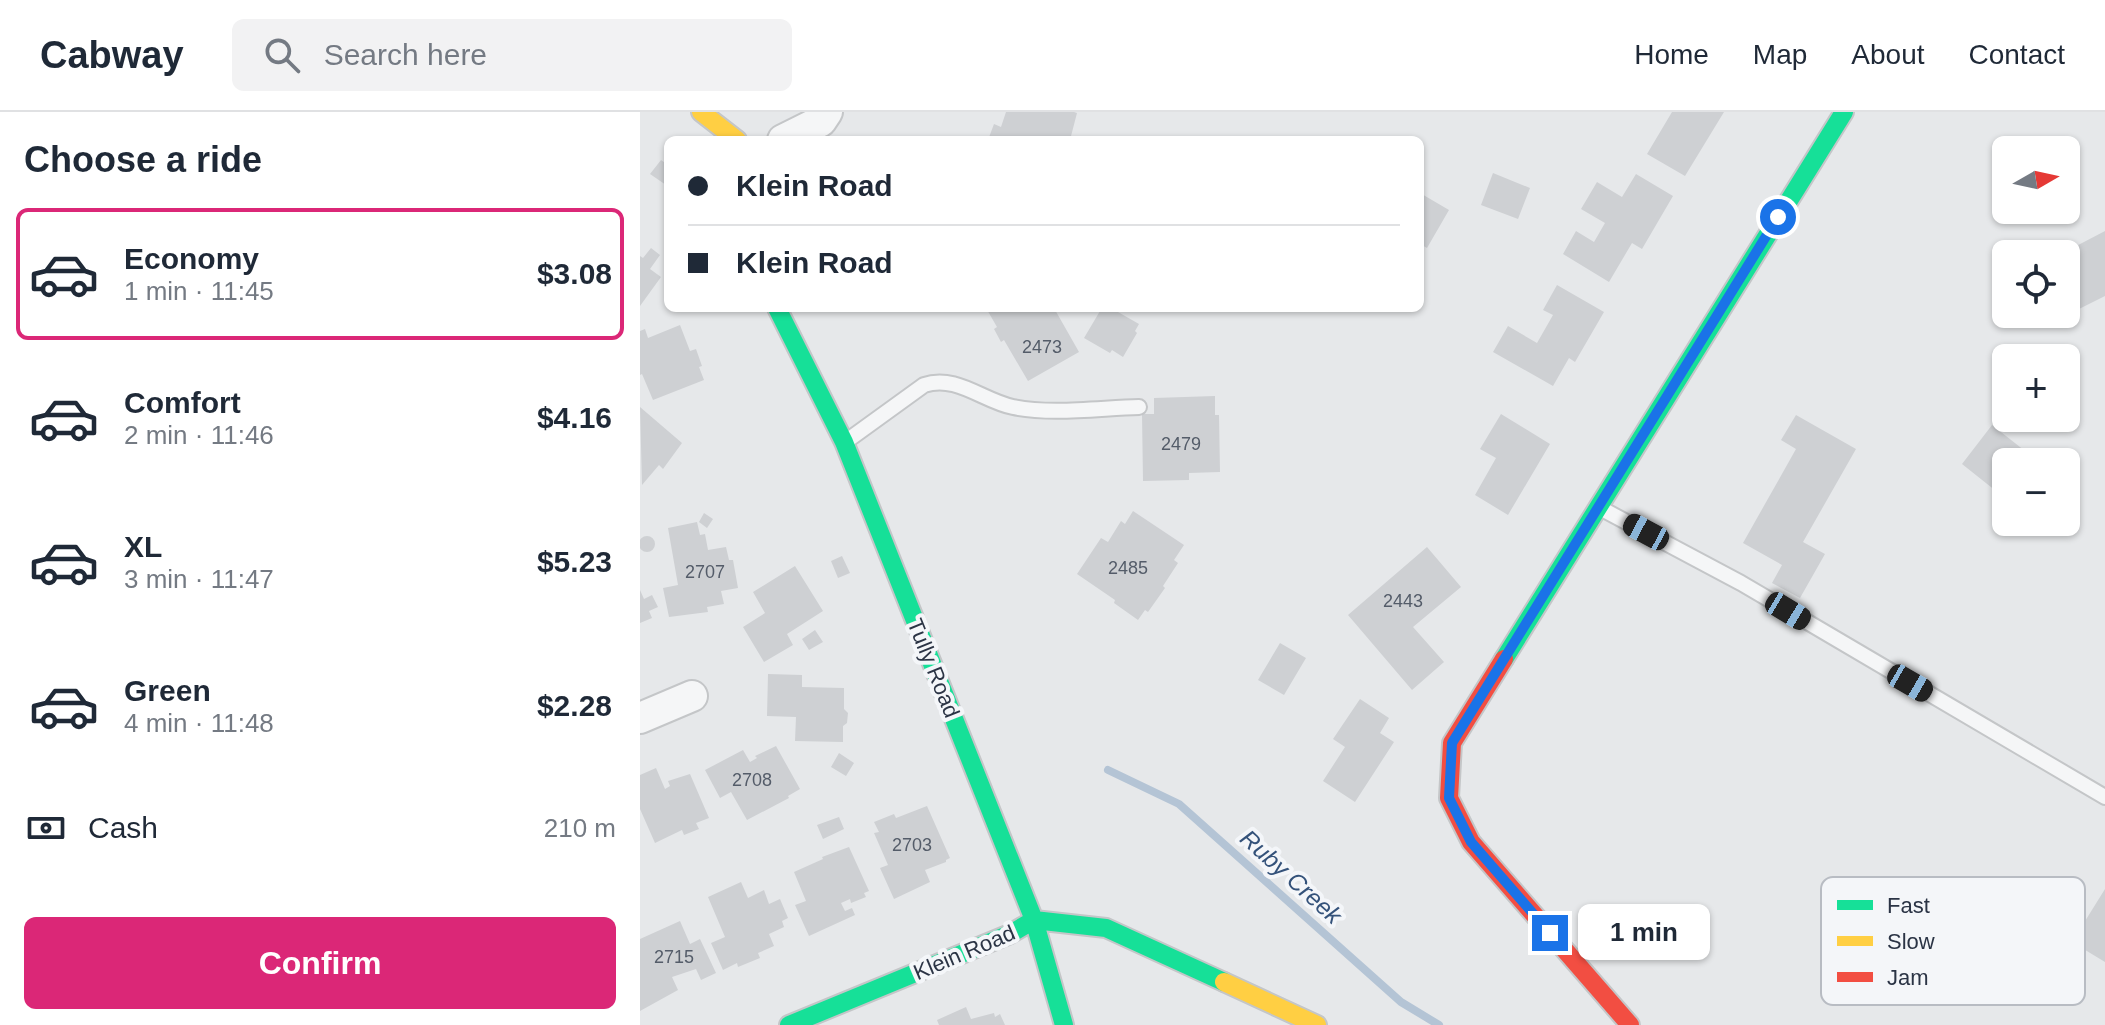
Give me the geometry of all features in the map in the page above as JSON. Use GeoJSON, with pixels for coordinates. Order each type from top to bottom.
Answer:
{"type":"FeatureCollection","features":[{"type":"Feature","properties":{"kind":"street"},"geometry":{"type":"LineString","coordinates":[[692,112],[702,136]]}},
{"type":"Feature","properties":{"kind":"street"},"geometry":{"type":"LineString","coordinates":[[701,112],[732,136]]}},
{"type":"Feature","properties":{"kind":"street"},"geometry":{"type":"LineString","coordinates":[[738,112],[744,136]]}},
{"type":"Feature","properties":{"kind":"street"},"geometry":{"type":"LineString","coordinates":[[791,136],[821,121],[827,112]]}},
{"type":"Feature","properties":{"kind":"street"},"geometry":{"type":"LineString","coordinates":[[1630,1025],[1471,842],[1449,798],[1452,743],[1844,112]]}},
{"type":"Feature","properties":{"kind":"street","name":"Tully Road"},"geometry":{"type":"LineString","coordinates":[[779,312],[844,442],[1034,920],[1064,1025]]}},
{"type":"Feature","properties":{"kind":"street","name":"Tully Road"},"geometry":{"type":"LineString","coordinates":[[816,348],[833,416]]}},
{"type":"Feature","properties":{"kind":"street"},"geometry":{"type":"LineString","coordinates":[[640,718],[692,696]]}},
{"type":"Feature","properties":{"kind":"street","name":"Klein Road"},"geometry":{"type":"LineString","coordinates":[[789,1025],[1010,934],[1034,920],[1106,928],[1317,1025]]}},
{"type":"Feature","properties":{"kind":"lane"},"geometry":{"type":"LineString","coordinates":[[844,442],[924,385],[935,382],[965,388],[1002,405],[1018,408],[1139,407]]}},
{"type":"Feature","properties":{"kind":"lane"},"geometry":{"type":"LineString","coordinates":[[1598,507],[1741,583],[2105,797]]}},
{"type":"Feature","properties":{"kind":"building"},"geometry":{"type":"Polygon","coordinates":[[[1006,112],[1077,113],[1071,136],[990,136],[994,124],[1001,127],[1006,112]]]}},
{"type":"Feature","properties":{"kind":"building"},"geometry":{"type":"Polygon","coordinates":[[[1672,112],[1724,112],[1685,176],[1647,154],[1672,112]]]}},
{"type":"Feature","properties":{"kind":"building"},"geometry":{"type":"Polygon","coordinates":[[[661,160],[664,162],[664,184],[650,174],[661,160]]]}},
{"type":"Feature","properties":{"kind":"building"},"geometry":{"type":"Polygon","coordinates":[[[1493,173],[1530,188],[1518,219],[1481,205],[1493,173]]]}},
{"type":"Feature","properties":{"kind":"building"},"geometry":{"type":"Polygon","coordinates":[[[1636,174],[1673,196],[1642,249],[1632,243],[1609,282],[1563,254],[1576,231],[1594,242],[1605,223],[1581,209],[1597,182],[1622,197],[1636,174]]]}},
{"type":"Feature","properties":{"kind":"building"},"geometry":{"type":"Polygon","coordinates":[[[1424,195],[1449,210],[1427,248],[1424,246],[1424,195]]]}},
{"type":"Feature","properties":{"kind":"building"},"geometry":{"type":"Polygon","coordinates":[[[2105,231],[2105,296],[2080,308],[2080,244],[2105,231]]]}},
{"type":"Feature","properties":{"kind":"building"},"geometry":{"type":"Polygon","coordinates":[[[651,248],[660,255],[650,269],[661,277],[640,306],[640,256],[643,258],[651,248]]]}},
{"type":"Feature","properties":{"kind":"building"},"geometry":{"type":"Polygon","coordinates":[[[1557,285],[1604,312],[1575,362],[1569,358],[1553,386],[1493,352],[1508,326],[1537,343],[1553,315],[1543,310],[1557,285]]]}},
{"type":"Feature","properties":{"kind":"building"},"geometry":{"type":"Polygon","coordinates":[[[988,312],[1056,312],[1079,352],[1028,381],[1004,340],[1001,342],[994,329],[997,327],[988,312]]]}},
{"type":"Feature","properties":{"kind":"building"},"geometry":{"type":"Polygon","coordinates":[[[1099,312],[1118,312],[1139,324],[1123,357],[1084,338],[1099,312]]]}},
{"type":"Feature","properties":{"kind":"building"},"geometry":{"type":"Polygon","coordinates":[[[680,325],[690,351],[696,349],[704,380],[653,400],[640,375],[640,331],[645,329],[648,338],[680,325]]]}},
{"type":"Feature","properties":{"kind":"building"},"geometry":{"type":"Polygon","coordinates":[[[1215,396],[1215,415],[1219,415],[1220,472],[1189,473],[1189,480],[1143,481],[1142,414],[1154,414],[1154,398],[1215,396]]]}},
{"type":"Feature","properties":{"kind":"building"},"geometry":{"type":"Polygon","coordinates":[[[640,407],[682,443],[663,469],[659,465],[642,485],[640,407]]]}},
{"type":"Feature","properties":{"kind":"building"},"geometry":{"type":"Polygon","coordinates":[[[1501,414],[1550,444],[1508,515],[1475,495],[1496,458],[1480,449],[1501,414]]]}},
{"type":"Feature","properties":{"kind":"building"},"geometry":{"type":"Polygon","coordinates":[[[1796,415],[1856,449],[1803,542],[1825,554],[1800,598],[1772,583],[1782,565],[1743,543],[1796,449],[1781,440],[1796,415]]]}},
{"type":"Feature","properties":{"kind":"building"},"geometry":{"type":"Polygon","coordinates":[[[1992,425],[1992,432],[2001,432],[2021,448],[1992,448],[1992,488],[1962,464],[1992,425]]]}},
{"type":"Feature","properties":{"kind":"building"},"geometry":{"type":"Polygon","coordinates":[[[1133,511],[1184,545],[1174,560],[1178,563],[1163,586],[1165,588],[1148,612],[1145,610],[1138,620],[1077,574],[1101,538],[1108,542],[1121,521],[1125,524],[1133,511]]]}},
{"type":"Feature","properties":{"kind":"building"},"geometry":{"type":"Polygon","coordinates":[[[704,513],[713,519],[707,528],[699,522],[704,513]]]}},
{"type":"Feature","properties":{"kind":"building"},"geometry":{"type":"Polygon","coordinates":[[[697,522],[700,535],[705,534],[708,550],[726,547],[729,560],[733,560],[738,588],[721,591],[724,604],[707,607],[708,612],[669,617],[663,588],[678,585],[668,528],[697,522]]]}},
{"type":"Feature","properties":{"kind":"building"},"geometry":{"type":"Polygon","coordinates":[[[647,536],[654,541],[653,550],[641,550],[641,538],[647,536]]]}},
{"type":"Feature","properties":{"kind":"building"},"geometry":{"type":"Polygon","coordinates":[[[1427,547],[1461,587],[1413,627],[1444,662],[1412,690],[1348,615],[1427,547]]]}},
{"type":"Feature","properties":{"kind":"building"},"geometry":{"type":"Polygon","coordinates":[[[842,556],[850,573],[838,578],[831,561],[842,556]]]}},
{"type":"Feature","properties":{"kind":"building"},"geometry":{"type":"Polygon","coordinates":[[[795,566],[823,611],[787,634],[793,645],[764,662],[743,627],[765,613],[753,592],[795,566]]]}},
{"type":"Feature","properties":{"kind":"building"},"geometry":{"type":"Polygon","coordinates":[[[640,590],[644,599],[652,595],[658,607],[649,611],[652,618],[640,623],[640,590]]]}},
{"type":"Feature","properties":{"kind":"building"},"geometry":{"type":"Polygon","coordinates":[[[815,630],[823,642],[809,650],[802,639],[815,630]]]}},
{"type":"Feature","properties":{"kind":"building"},"geometry":{"type":"Polygon","coordinates":[[[1280,643],[1306,658],[1284,695],[1258,680],[1280,643]]]}},
{"type":"Feature","properties":{"kind":"building"},"geometry":{"type":"Polygon","coordinates":[[[768,674],[802,675],[802,687],[844,688],[844,709],[848,713],[847,723],[843,726],[843,742],[795,741],[796,717],[767,716],[768,674]]]}},
{"type":"Feature","properties":{"kind":"building"},"geometry":{"type":"Polygon","coordinates":[[[1360,699],[1389,718],[1380,733],[1394,742],[1355,802],[1323,781],[1345,747],[1333,739],[1360,699]]]}},
{"type":"Feature","properties":{"kind":"building"},"geometry":{"type":"Polygon","coordinates":[[[776,746],[800,789],[747,820],[731,792],[720,798],[705,770],[743,750],[750,762],[757,758],[755,756],[776,746]]]}},
{"type":"Feature","properties":{"kind":"building"},"geometry":{"type":"Polygon","coordinates":[[[839,753],[854,763],[846,776],[831,767],[839,753]]]}},
{"type":"Feature","properties":{"kind":"building"},"geometry":{"type":"Polygon","coordinates":[[[656,768],[665,789],[670,786],[668,781],[690,774],[709,818],[696,823],[699,829],[684,835],[682,830],[655,843],[640,809],[640,775],[656,768]]]}},
{"type":"Feature","properties":{"kind":"building"},"geometry":{"type":"Polygon","coordinates":[[[927,806],[950,858],[925,870],[930,882],[894,899],[880,868],[888,865],[874,833],[879,832],[874,822],[894,814],[896,818],[927,806]]]}},
{"type":"Feature","properties":{"kind":"building"},"geometry":{"type":"Polygon","coordinates":[[[839,817],[844,829],[823,839],[817,825],[839,817]]]}},
{"type":"Feature","properties":{"kind":"building"},"geometry":{"type":"Polygon","coordinates":[[[849,847],[869,891],[864,893],[866,897],[841,903],[845,911],[852,908],[855,915],[809,936],[795,905],[806,901],[794,872],[849,847]]]}},
{"type":"Feature","properties":{"kind":"building"},"geometry":{"type":"Polygon","coordinates":[[[741,882],[748,898],[764,890],[769,904],[780,899],[788,918],[782,921],[784,927],[769,934],[774,946],[758,953],[760,958],[723,970],[711,943],[725,937],[708,897],[741,882]]]}},
{"type":"Feature","properties":{"kind":"building"},"geometry":{"type":"Polygon","coordinates":[[[2105,889],[2105,962],[2085,950],[2085,921],[2105,889]]]}},
{"type":"Feature","properties":{"kind":"building"},"geometry":{"type":"Polygon","coordinates":[[[680,921],[690,944],[700,939],[716,973],[701,980],[696,969],[672,977],[678,990],[640,1011],[640,939],[680,921]]]}},
{"type":"Feature","properties":{"kind":"building"},"geometry":{"type":"Polygon","coordinates":[[[966,1007],[971,1019],[1000,1014],[1005,1025],[939,1025],[937,1020],[966,1007]]]}},
{"type":"Feature","properties":{"kind":"waterway","name":"Ruby Creek"},"geometry":{"type":"LineString","coordinates":[[1108,770],[1179,804],[1401,1002],[1439,1025]]}},
{"type":"Feature","properties":{"kind":"traffic: fast"},"geometry":{"type":"LineString","coordinates":[[1504,659],[1844,112]]}},
{"type":"Feature","properties":{"kind":"traffic: fast"},"geometry":{"type":"LineString","coordinates":[[779,312],[844,442],[1034,920],[1064,1025]]}},
{"type":"Feature","properties":{"kind":"traffic: fast"},"geometry":{"type":"LineString","coordinates":[[789,1025],[1010,934],[1034,920],[1106,928],[1224,982]]}},
{"type":"Feature","properties":{"kind":"traffic: slow"},"geometry":{"type":"LineString","coordinates":[[701,112],[732,136]]}},
{"type":"Feature","properties":{"kind":"traffic: slow"},"geometry":{"type":"LineString","coordinates":[[1224,982],[1317,1025]]}},
{"type":"Feature","properties":{"kind":"traffic: jam"},"geometry":{"type":"LineString","coordinates":[[1504,659],[1452,743],[1449,798],[1471,842],[1630,1025]]}},
{"type":"Feature","properties":{"kind":"route"},"geometry":{"type":"LineString","coordinates":[[1550,933],[1471,842],[1449,798],[1452,743],[1778,217]]}}]}
